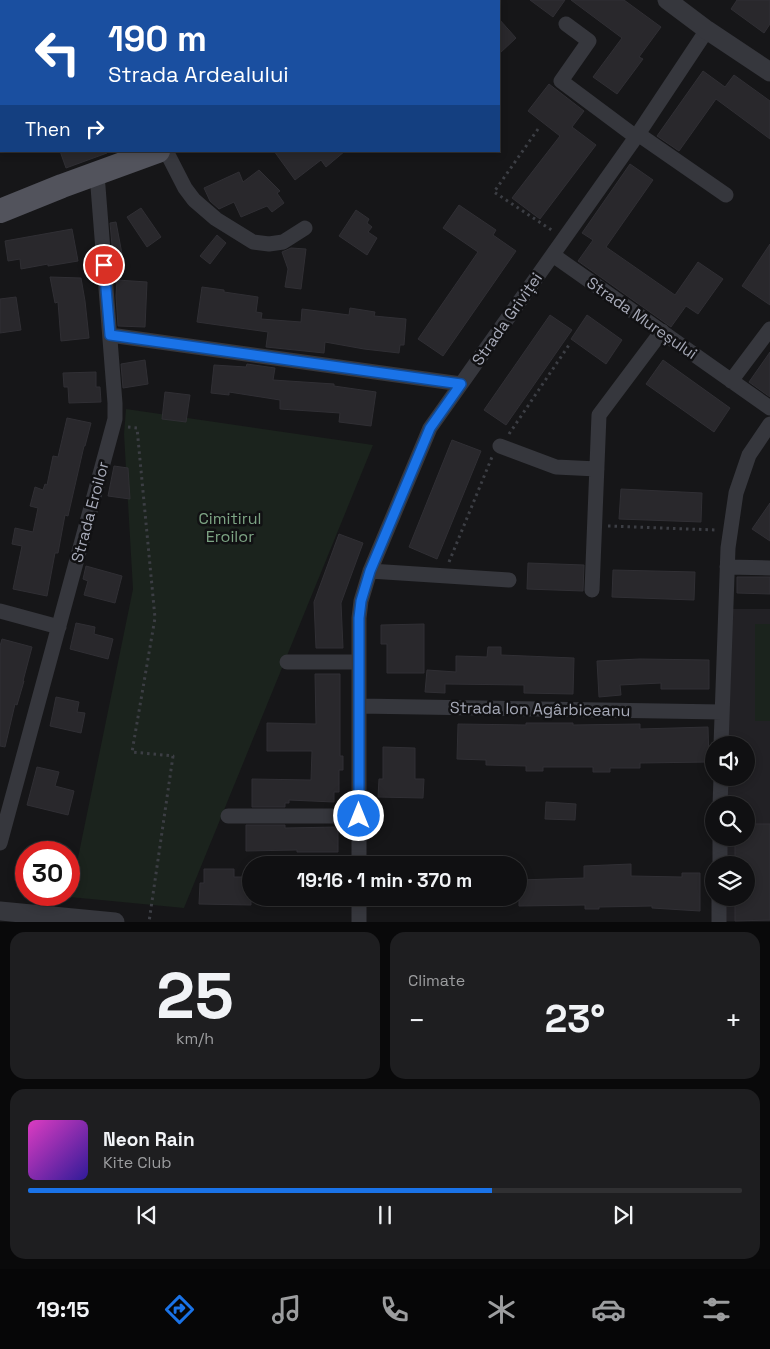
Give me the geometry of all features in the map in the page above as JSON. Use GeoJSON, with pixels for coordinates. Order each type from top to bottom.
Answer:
{"type":"FeatureCollection","features":[{"type":"Feature","properties":{"kind":"main road"},"geometry":{"type":"LineString","coordinates":[[0,211],[48,191],[155,152]]}},
{"type":"Feature","properties":{"kind":"street"},"geometry":{"type":"LineString","coordinates":[[667,0],[707,30],[770,72]]}},
{"type":"Feature","properties":{"kind":"street"},"geometry":{"type":"LineString","coordinates":[[566,24],[589,41],[561,82],[637,136],[726,195]]}},
{"type":"Feature","properties":{"kind":"street","name":"Strada Griviței"},"geometry":{"type":"LineString","coordinates":[[359,856],[359,618],[361,601],[370,571],[430,428],[637,136],[707,30]]}},
{"type":"Feature","properties":{"kind":"street"},"geometry":{"type":"LineString","coordinates":[[167,152],[185,188],[194,200],[216,219],[253,242],[269,244],[283,242],[305,228]]}},
{"type":"Feature","properties":{"kind":"street","name":"Strada Eroilor"},"geometry":{"type":"LineString","coordinates":[[0,843],[115,419],[97,174]]}},
{"type":"Feature","properties":{"kind":"street","name":"Strada Mureșului"},"geometry":{"type":"LineString","coordinates":[[553,255],[770,408]]}},
{"type":"Feature","properties":{"kind":"street"},"geometry":{"type":"LineString","coordinates":[[732,381],[770,328]]}},
{"type":"Feature","properties":{"kind":"street"},"geometry":{"type":"LineString","coordinates":[[592,590],[599,415],[662,331]]}},
{"type":"Feature","properties":{"kind":"street"},"geometry":{"type":"LineString","coordinates":[[110,335],[461,384]]}},
{"type":"Feature","properties":{"kind":"street"},"geometry":{"type":"LineString","coordinates":[[721,736],[730,531],[736,493],[749,455],[770,424]]}},
{"type":"Feature","properties":{"kind":"street"},"geometry":{"type":"LineString","coordinates":[[500,446],[556,467],[597,469]]}},
{"type":"Feature","properties":{"kind":"street"},"geometry":{"type":"LineString","coordinates":[[727,567],[770,568]]}},
{"type":"Feature","properties":{"kind":"street"},"geometry":{"type":"LineString","coordinates":[[370,571],[509,580]]}},
{"type":"Feature","properties":{"kind":"street"},"geometry":{"type":"LineString","coordinates":[[0,611],[59,627]]}},
{"type":"Feature","properties":{"kind":"street"},"geometry":{"type":"LineString","coordinates":[[287,662],[359,662]]}},
{"type":"Feature","properties":{"kind":"street","name":"Strada Ion Agârbiceanu"},"geometry":{"type":"LineString","coordinates":[[359,706],[722,712]]}},
{"type":"Feature","properties":{"kind":"street"},"geometry":{"type":"LineString","coordinates":[[228,816],[359,816]]}},
{"type":"Feature","properties":{"kind":"street"},"geometry":{"type":"LineString","coordinates":[[359,906],[359,922]]}},
{"type":"Feature","properties":{"kind":"street"},"geometry":{"type":"LineString","coordinates":[[719,906],[719,922]]}},
{"type":"Feature","properties":{"kind":"street"},"geometry":{"type":"LineString","coordinates":[[0,911],[115,922]]}},
{"type":"Feature","properties":{"kind":"path"},"geometry":{"type":"LineString","coordinates":[[538,129],[494,192],[564,239]]}},
{"type":"Feature","properties":{"kind":"path"},"geometry":{"type":"LineString","coordinates":[[113,424],[137,428],[156,618],[132,752],[173,756],[149,922]]}},
{"type":"Feature","properties":{"kind":"path"},"geometry":{"type":"LineString","coordinates":[[595,525],[730,531]]}},
{"type":"Feature","properties":{"kind":"shaded area"},"geometry":{"type":"Polygon","coordinates":[[[726,609],[770,609],[770,921],[725,921],[725,906],[755,906],[755,856],[725,856],[725,846],[755,846],[755,796],[725,796],[725,786],[755,786],[755,736],[725,736],[726,609]]]}},
{"type":"Feature","properties":{"kind":"green space","name":"Cimitirul Eroilor"},"geometry":{"type":"Polygon","coordinates":[[[126,409],[373,445],[184,908],[80,898],[80,848],[133,589],[124,434],[126,409]]]}},
{"type":"Feature","properties":{"kind":"green space"},"geometry":{"type":"Polygon","coordinates":[[[755,624],[770,624],[770,721],[755,721],[755,624]]]}},
{"type":"Feature","properties":{"kind":"building"},"geometry":{"type":"Polygon","coordinates":[[[530,0],[565,0],[553,17],[530,0]]]}},
{"type":"Feature","properties":{"kind":"building"},"geometry":{"type":"Polygon","coordinates":[[[571,0],[624,0],[661,27],[639,57],[643,59],[617,94],[593,77],[622,38],[571,0]]]}},
{"type":"Feature","properties":{"kind":"building"},"geometry":{"type":"Polygon","coordinates":[[[737,0],[770,0],[770,24],[764,33],[731,9],[737,0]]]}},
{"type":"Feature","properties":{"kind":"building"},"geometry":{"type":"Polygon","coordinates":[[[500,20],[516,38],[500,53],[500,20]]]}},
{"type":"Feature","properties":{"kind":"building"},"geometry":{"type":"Polygon","coordinates":[[[703,71],[725,87],[734,75],[770,101],[770,139],[716,99],[679,151],[657,136],[703,71]]]}},
{"type":"Feature","properties":{"kind":"building"},"geometry":{"type":"Polygon","coordinates":[[[549,84],[584,111],[572,127],[596,145],[540,219],[512,198],[560,136],[528,111],[549,84]]]}},
{"type":"Feature","properties":{"kind":"building"},"geometry":{"type":"Polygon","coordinates":[[[60,152],[107,153],[66,168],[60,152]]]}},
{"type":"Feature","properties":{"kind":"building"},"geometry":{"type":"Polygon","coordinates":[[[275,152],[344,152],[326,167],[321,160],[295,180],[275,152]]]}},
{"type":"Feature","properties":{"kind":"building"},"geometry":{"type":"Polygon","coordinates":[[[630,164],[653,180],[606,247],[675,295],[698,262],[723,279],[698,314],[686,306],[671,327],[578,261],[593,240],[582,233],[630,164]]]}},
{"type":"Feature","properties":{"kind":"building"},"geometry":{"type":"Polygon","coordinates":[[[259,170],[280,191],[277,193],[284,203],[272,212],[267,206],[241,217],[234,202],[219,209],[210,201],[204,188],[239,172],[243,182],[259,170]]]}},
{"type":"Feature","properties":{"kind":"building"},"geometry":{"type":"Polygon","coordinates":[[[459,205],[496,230],[493,235],[516,251],[443,356],[418,339],[478,252],[443,228],[459,205]]]}},
{"type":"Feature","properties":{"kind":"building"},"geometry":{"type":"Polygon","coordinates":[[[141,208],[161,237],[147,247],[127,217],[141,208]]]}},
{"type":"Feature","properties":{"kind":"building"},"geometry":{"type":"Polygon","coordinates":[[[356,210],[369,219],[367,223],[372,227],[368,232],[377,238],[367,255],[339,236],[356,210]]]}},
{"type":"Feature","properties":{"kind":"building"},"geometry":{"type":"Polygon","coordinates":[[[116,222],[122,254],[113,256],[110,223],[116,222]]]}},
{"type":"Feature","properties":{"kind":"building"},"geometry":{"type":"Polygon","coordinates":[[[72,229],[78,261],[21,269],[20,259],[8,261],[5,241],[72,229]]]}},
{"type":"Feature","properties":{"kind":"building"},"geometry":{"type":"Polygon","coordinates":[[[217,235],[226,243],[210,264],[200,256],[217,235]]]}},
{"type":"Feature","properties":{"kind":"building"},"geometry":{"type":"Polygon","coordinates":[[[770,244],[770,305],[742,286],[770,244]]]}},
{"type":"Feature","properties":{"kind":"building"},"geometry":{"type":"Polygon","coordinates":[[[291,248],[306,249],[301,289],[285,287],[288,269],[282,252],[291,248]]]}},
{"type":"Feature","properties":{"kind":"building"},"geometry":{"type":"Polygon","coordinates":[[[50,277],[81,278],[89,338],[61,341],[58,302],[55,303],[50,277]]]}},
{"type":"Feature","properties":{"kind":"building"},"geometry":{"type":"Polygon","coordinates":[[[117,280],[147,282],[145,327],[118,326],[117,280]]]}},
{"type":"Feature","properties":{"kind":"building"},"geometry":{"type":"Polygon","coordinates":[[[202,287],[258,297],[256,312],[262,313],[261,319],[301,322],[302,309],[349,315],[350,308],[375,312],[374,316],[406,319],[404,345],[400,345],[399,353],[325,342],[324,353],[266,347],[268,332],[197,322],[202,287]]]}},
{"type":"Feature","properties":{"kind":"building"},"geometry":{"type":"Polygon","coordinates":[[[16,297],[21,330],[0,333],[0,299],[16,297]]]}},
{"type":"Feature","properties":{"kind":"building"},"geometry":{"type":"Polygon","coordinates":[[[550,315],[572,330],[506,425],[484,410],[550,315]]]}},
{"type":"Feature","properties":{"kind":"building"},"geometry":{"type":"Polygon","coordinates":[[[587,315],[622,340],[606,364],[571,339],[587,315]]]}},
{"type":"Feature","properties":{"kind":"building"},"geometry":{"type":"Polygon","coordinates":[[[770,352],[770,397],[749,382],[770,352]]]}},
{"type":"Feature","properties":{"kind":"building"},"geometry":{"type":"Polygon","coordinates":[[[145,360],[148,384],[123,388],[121,364],[145,360]]]}},
{"type":"Feature","properties":{"kind":"building"},"geometry":{"type":"Polygon","coordinates":[[[663,360],[730,408],[714,432],[646,384],[663,360]]]}},
{"type":"Feature","properties":{"kind":"building"},"geometry":{"type":"Polygon","coordinates":[[[247,364],[275,368],[273,380],[334,384],[334,386],[376,392],[371,426],[339,422],[340,413],[280,409],[280,400],[229,392],[229,395],[211,393],[214,365],[246,367],[247,364]]]}},
{"type":"Feature","properties":{"kind":"building"},"geometry":{"type":"Polygon","coordinates":[[[96,372],[96,387],[100,387],[101,402],[69,403],[68,387],[64,387],[63,373],[96,372]]]}},
{"type":"Feature","properties":{"kind":"building"},"geometry":{"type":"Polygon","coordinates":[[[165,392],[190,395],[186,422],[162,419],[165,392]]]}},
{"type":"Feature","properties":{"kind":"building"},"geometry":{"type":"Polygon","coordinates":[[[67,418],[91,423],[68,516],[65,515],[58,553],[55,553],[47,596],[13,589],[22,546],[12,544],[15,528],[33,532],[38,508],[30,506],[35,487],[43,490],[45,484],[47,485],[53,456],[58,457],[67,418]]]}},
{"type":"Feature","properties":{"kind":"building"},"geometry":{"type":"Polygon","coordinates":[[[452,440],[481,451],[437,559],[409,547],[452,440]]]}},
{"type":"Feature","properties":{"kind":"building"},"geometry":{"type":"Polygon","coordinates":[[[114,466],[128,468],[130,499],[108,496],[114,466]]]}},
{"type":"Feature","properties":{"kind":"building"},"geometry":{"type":"Polygon","coordinates":[[[621,489],[702,493],[701,522],[619,519],[621,489]]]}},
{"type":"Feature","properties":{"kind":"building"},"geometry":{"type":"Polygon","coordinates":[[[770,503],[770,541],[752,529],[770,503]]]}},
{"type":"Feature","properties":{"kind":"building"},"geometry":{"type":"Polygon","coordinates":[[[339,534],[363,543],[341,603],[343,648],[316,648],[314,602],[339,534]]]}},
{"type":"Feature","properties":{"kind":"building"},"geometry":{"type":"Polygon","coordinates":[[[528,563],[584,565],[583,591],[527,589],[528,563]]]}},
{"type":"Feature","properties":{"kind":"building"},"geometry":{"type":"Polygon","coordinates":[[[86,566],[122,576],[115,603],[84,595],[88,581],[83,579],[86,566]]]}},
{"type":"Feature","properties":{"kind":"building"},"geometry":{"type":"Polygon","coordinates":[[[613,570],[695,572],[694,600],[612,597],[613,570]]]}},
{"type":"Feature","properties":{"kind":"building"},"geometry":{"type":"Polygon","coordinates":[[[737,577],[770,577],[770,594],[737,593],[737,577]]]}},
{"type":"Feature","properties":{"kind":"building"},"geometry":{"type":"Polygon","coordinates":[[[76,623],[95,627],[94,634],[113,639],[108,659],[70,649],[76,623]]]}},
{"type":"Feature","properties":{"kind":"building"},"geometry":{"type":"Polygon","coordinates":[[[424,624],[424,673],[387,673],[387,644],[381,644],[381,625],[424,624]]]}},
{"type":"Feature","properties":{"kind":"building"},"geometry":{"type":"Polygon","coordinates":[[[2,639],[32,647],[17,705],[15,704],[5,747],[0,746],[0,646],[2,639]]]}},
{"type":"Feature","properties":{"kind":"building"},"geometry":{"type":"Polygon","coordinates":[[[488,647],[501,647],[501,655],[574,658],[573,694],[524,693],[524,685],[445,684],[445,693],[425,692],[427,670],[456,672],[456,656],[487,657],[488,647]]]}},
{"type":"Feature","properties":{"kind":"building"},"geometry":{"type":"Polygon","coordinates":[[[640,659],[709,660],[709,689],[661,689],[661,683],[620,685],[621,695],[599,697],[597,661],[640,659]]]}},
{"type":"Feature","properties":{"kind":"building"},"geometry":{"type":"Polygon","coordinates":[[[315,674],[340,674],[340,756],[343,756],[343,770],[339,770],[339,792],[334,792],[334,802],[289,800],[289,803],[285,803],[285,807],[252,807],[252,779],[311,780],[312,751],[267,751],[267,723],[316,724],[315,674]]]}},
{"type":"Feature","properties":{"kind":"building"},"geometry":{"type":"Polygon","coordinates":[[[56,697],[79,702],[77,712],[85,713],[81,733],[50,726],[56,697]]]}},
{"type":"Feature","properties":{"kind":"building"},"geometry":{"type":"Polygon","coordinates":[[[526,723],[573,723],[573,725],[640,724],[640,729],[708,727],[708,736],[705,736],[705,762],[640,763],[640,768],[610,768],[610,772],[593,772],[593,767],[543,767],[543,771],[526,771],[526,766],[486,765],[486,760],[457,759],[458,724],[526,725],[526,723]]]}},
{"type":"Feature","properties":{"kind":"building"},"geometry":{"type":"Polygon","coordinates":[[[383,747],[415,748],[415,779],[424,779],[423,798],[378,797],[379,779],[383,779],[383,747]]]}},
{"type":"Feature","properties":{"kind":"building"},"geometry":{"type":"Polygon","coordinates":[[[37,767],[59,772],[55,786],[74,791],[68,815],[27,805],[37,767]]]}},
{"type":"Feature","properties":{"kind":"building"},"geometry":{"type":"Polygon","coordinates":[[[546,802],[576,804],[575,820],[545,819],[546,802]]]}},
{"type":"Feature","properties":{"kind":"building"},"geometry":{"type":"Polygon","coordinates":[[[755,824],[770,824],[770,920],[735,921],[735,906],[755,906],[755,856],[735,856],[735,846],[755,846],[755,824]]]}},
{"type":"Feature","properties":{"kind":"building"},"geometry":{"type":"Polygon","coordinates":[[[246,825],[285,825],[285,828],[338,827],[338,852],[297,852],[297,850],[246,851],[246,825]]]}},
{"type":"Feature","properties":{"kind":"building"},"geometry":{"type":"Polygon","coordinates":[[[631,864],[631,876],[682,877],[682,873],[700,873],[700,911],[652,908],[652,906],[585,909],[585,905],[527,906],[527,880],[584,878],[584,866],[631,864]]]}},
{"type":"Feature","properties":{"kind":"building"},"geometry":{"type":"Polygon","coordinates":[[[204,869],[234,869],[234,877],[242,877],[242,905],[199,904],[200,883],[204,883],[204,869]]]}},
{"type":"Feature","properties":{"kind":"route"},"geometry":{"type":"LineString","coordinates":[[104,265],[110,335],[461,384],[430,428],[370,571],[361,601],[359,618],[359,816]]}}]}
